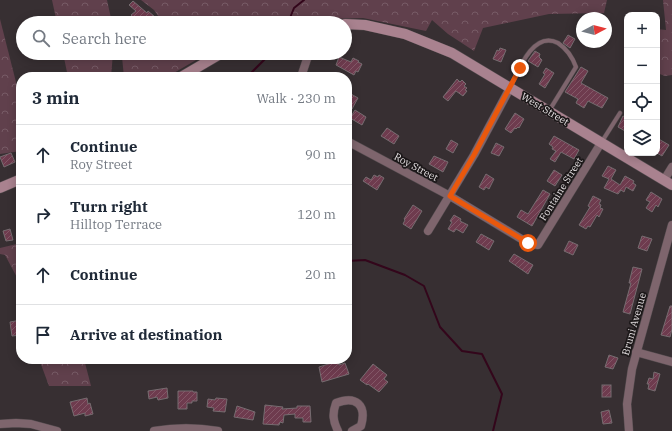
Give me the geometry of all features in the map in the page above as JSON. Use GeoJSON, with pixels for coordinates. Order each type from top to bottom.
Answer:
{"type":"FeatureCollection","features":[{"type":"Feature","properties":{"kind":"main road","name":"West Street"},"geometry":{"type":"LineString","coordinates":[[352,24],[365,25],[405,34],[452,53],[668,183]]}},
{"type":"Feature","properties":{"kind":"main road"},"geometry":{"type":"LineString","coordinates":[[190,72],[210,60]]}},
{"type":"Feature","properties":{"kind":"main road"},"geometry":{"type":"LineString","coordinates":[[0,188],[16,180]]}},
{"type":"Feature","properties":{"kind":"street"},"geometry":{"type":"LineString","coordinates":[[303,72],[307,60]]}},
{"type":"Feature","properties":{"kind":"street"},"geometry":{"type":"LineString","coordinates":[[428,231],[450,196],[510,88]]}},
{"type":"Feature","properties":{"kind":"street","name":"Fontaine Street"},"geometry":{"type":"LineString","coordinates":[[538,245],[601,143]]}},
{"type":"Feature","properties":{"kind":"street","name":"Roy Street"},"geometry":{"type":"LineString","coordinates":[[352,144],[450,196],[528,243],[538,245]]}},
{"type":"Feature","properties":{"kind":"street"},"geometry":{"type":"LineString","coordinates":[[668,183],[672,167]]}},
{"type":"Feature","properties":{"kind":"street","name":"Bruni Avenue"},"geometry":{"type":"LineString","coordinates":[[629,431],[627,421],[627,400],[632,369],[672,225]]}},
{"type":"Feature","properties":{"kind":"street"},"geometry":{"type":"LineString","coordinates":[[636,352],[672,362]]}},
{"type":"Feature","properties":{"kind":"street"},"geometry":{"type":"LineString","coordinates":[[338,431],[333,422],[332,412],[336,403],[345,400],[354,400],[361,406],[364,416],[361,426],[352,431]]}},
{"type":"Feature","properties":{"kind":"street"},"geometry":{"type":"LineString","coordinates":[[0,424],[31,424],[58,431]]}},
{"type":"Feature","properties":{"kind":"street"},"geometry":{"type":"LineString","coordinates":[[154,431],[177,427],[204,428],[218,431]]}},
{"type":"Feature","properties":{"kind":"lane"},"geometry":{"type":"LineString","coordinates":[[510,88],[531,49],[543,41],[552,40],[564,47],[573,57],[576,67],[548,111]]}},
{"type":"Feature","properties":{"kind":"lane"},"geometry":{"type":"LineString","coordinates":[[601,143],[620,114]]}},
{"type":"Feature","properties":{"kind":"green space"},"geometry":{"type":"Polygon","coordinates":[[[52,0],[107,0],[110,16],[55,16],[52,0]]]}},
{"type":"Feature","properties":{"kind":"green space"},"geometry":{"type":"Polygon","coordinates":[[[141,0],[607,0],[604,12],[549,14],[483,28],[474,51],[448,34],[432,20],[426,31],[363,18],[352,18],[352,16],[158,16],[154,10],[141,0]]]}},
{"type":"Feature","properties":{"kind":"green space"},"geometry":{"type":"Polygon","coordinates":[[[663,0],[672,0],[672,75],[665,76],[660,74],[660,29],[666,30],[663,0]]]}},
{"type":"Feature","properties":{"kind":"green space"},"geometry":{"type":"Polygon","coordinates":[[[0,19],[16,82],[16,152],[0,154],[0,19]]]}},
{"type":"Feature","properties":{"kind":"green space"},"geometry":{"type":"Polygon","coordinates":[[[64,60],[112,60],[111,72],[67,72],[64,60]]]}},
{"type":"Feature","properties":{"kind":"green space"},"geometry":{"type":"Polygon","coordinates":[[[122,60],[196,60],[176,72],[124,72],[122,60]]]}},
{"type":"Feature","properties":{"kind":"green space"},"geometry":{"type":"Polygon","coordinates":[[[16,244],[16,276],[5,255],[0,254],[0,248],[16,244]]]}},
{"type":"Feature","properties":{"kind":"green space"},"geometry":{"type":"Polygon","coordinates":[[[41,364],[85,364],[91,386],[49,386],[41,364]]]}},
{"type":"Feature","properties":{"kind":"building"},"geometry":{"type":"Polygon","coordinates":[[[133,1],[147,13],[148,11],[154,16],[132,16],[131,15],[136,11],[129,5],[133,1]]]}},
{"type":"Feature","properties":{"kind":"building"},"geometry":{"type":"Polygon","coordinates":[[[568,35],[575,39],[570,48],[563,43],[568,35]]]}},
{"type":"Feature","properties":{"kind":"building"},"geometry":{"type":"Polygon","coordinates":[[[500,48],[506,50],[501,62],[493,59],[497,50],[499,51],[500,48]]]}},
{"type":"Feature","properties":{"kind":"building"},"geometry":{"type":"Polygon","coordinates":[[[535,51],[540,54],[539,57],[542,60],[538,67],[528,61],[535,51]]]}},
{"type":"Feature","properties":{"kind":"building"},"geometry":{"type":"Polygon","coordinates":[[[353,58],[362,64],[358,72],[356,71],[354,75],[352,72],[349,72],[336,65],[338,60],[346,60],[351,62],[353,58]]]}},
{"type":"Feature","properties":{"kind":"building"},"geometry":{"type":"Polygon","coordinates":[[[581,67],[588,71],[581,83],[608,98],[602,108],[588,101],[584,108],[576,103],[578,99],[565,92],[581,67]]]}},
{"type":"Feature","properties":{"kind":"building"},"geometry":{"type":"Polygon","coordinates":[[[546,68],[554,73],[545,88],[539,84],[545,74],[543,73],[546,68]]]}},
{"type":"Feature","properties":{"kind":"building"},"geometry":{"type":"Polygon","coordinates":[[[457,79],[460,82],[462,80],[466,84],[464,86],[467,88],[465,90],[467,91],[463,96],[456,91],[448,101],[443,97],[457,79]]]}},
{"type":"Feature","properties":{"kind":"building"},"geometry":{"type":"Polygon","coordinates":[[[352,95],[358,98],[352,109],[352,95]]]}},
{"type":"Feature","properties":{"kind":"building"},"geometry":{"type":"Polygon","coordinates":[[[355,110],[366,117],[362,125],[352,119],[352,115],[355,110]]]}},
{"type":"Feature","properties":{"kind":"building"},"geometry":{"type":"Polygon","coordinates":[[[515,113],[524,119],[519,128],[515,128],[511,133],[505,129],[515,113]]]}},
{"type":"Feature","properties":{"kind":"building"},"geometry":{"type":"Polygon","coordinates":[[[623,116],[624,116],[624,130],[618,127],[623,116]]]}},
{"type":"Feature","properties":{"kind":"building"},"geometry":{"type":"Polygon","coordinates":[[[387,128],[399,136],[394,144],[381,136],[387,128]]]}},
{"type":"Feature","properties":{"kind":"building"},"geometry":{"type":"Polygon","coordinates":[[[554,136],[579,150],[574,159],[561,152],[555,162],[550,159],[556,151],[552,149],[553,147],[549,144],[554,136]]]}},
{"type":"Feature","properties":{"kind":"building"},"geometry":{"type":"Polygon","coordinates":[[[451,140],[458,144],[453,153],[446,149],[451,140]]]}},
{"type":"Feature","properties":{"kind":"building"},"geometry":{"type":"Polygon","coordinates":[[[660,140],[669,145],[662,156],[660,155],[660,140]]]}},
{"type":"Feature","properties":{"kind":"building"},"geometry":{"type":"Polygon","coordinates":[[[496,143],[504,147],[499,156],[491,153],[496,143]]]}},
{"type":"Feature","properties":{"kind":"building"},"geometry":{"type":"Polygon","coordinates":[[[11,153],[15,162],[4,167],[0,157],[11,153]]]}},
{"type":"Feature","properties":{"kind":"building"},"geometry":{"type":"Polygon","coordinates":[[[434,156],[448,162],[443,172],[429,164],[434,156]]]}},
{"type":"Feature","properties":{"kind":"building"},"geometry":{"type":"Polygon","coordinates":[[[608,166],[616,170],[611,179],[620,185],[625,176],[634,181],[633,183],[636,185],[633,191],[626,187],[624,192],[621,190],[618,194],[604,188],[609,179],[602,176],[608,166]]]}},
{"type":"Feature","properties":{"kind":"building"},"geometry":{"type":"Polygon","coordinates":[[[554,170],[562,175],[555,186],[547,181],[554,170]]]}},
{"type":"Feature","properties":{"kind":"building"},"geometry":{"type":"Polygon","coordinates":[[[486,174],[494,179],[489,189],[486,187],[484,190],[479,187],[486,174]]]}},
{"type":"Feature","properties":{"kind":"building"},"geometry":{"type":"Polygon","coordinates":[[[374,175],[378,177],[379,175],[384,178],[377,190],[363,181],[366,177],[371,180],[374,175]]]}},
{"type":"Feature","properties":{"kind":"building"},"geometry":{"type":"Polygon","coordinates":[[[543,190],[550,194],[532,226],[517,217],[521,210],[528,214],[543,190]]]}},
{"type":"Feature","properties":{"kind":"building"},"geometry":{"type":"Polygon","coordinates":[[[651,192],[662,199],[658,207],[656,205],[652,212],[646,208],[650,202],[646,200],[651,192]]]}},
{"type":"Feature","properties":{"kind":"building"},"geometry":{"type":"Polygon","coordinates":[[[593,196],[601,200],[599,204],[601,205],[600,208],[603,209],[599,217],[597,215],[590,227],[588,226],[586,229],[579,225],[590,207],[588,206],[593,196]]]}},
{"type":"Feature","properties":{"kind":"building"},"geometry":{"type":"Polygon","coordinates":[[[413,205],[422,211],[411,229],[403,224],[404,219],[413,205]]]}},
{"type":"Feature","properties":{"kind":"building"},"geometry":{"type":"Polygon","coordinates":[[[454,215],[461,219],[460,221],[468,225],[463,233],[456,229],[454,232],[448,229],[452,222],[450,221],[454,215]]]}},
{"type":"Feature","properties":{"kind":"building"},"geometry":{"type":"Polygon","coordinates":[[[10,229],[13,240],[6,241],[3,231],[10,229]]]}},
{"type":"Feature","properties":{"kind":"building"},"geometry":{"type":"Polygon","coordinates":[[[481,234],[494,241],[489,250],[476,242],[481,234]]]}},
{"type":"Feature","properties":{"kind":"building"},"geometry":{"type":"Polygon","coordinates":[[[642,236],[652,239],[647,251],[638,248],[642,236]]]}},
{"type":"Feature","properties":{"kind":"building"},"geometry":{"type":"Polygon","coordinates":[[[569,241],[578,245],[573,255],[564,251],[569,241]]]}},
{"type":"Feature","properties":{"kind":"building"},"geometry":{"type":"Polygon","coordinates":[[[514,254],[533,265],[528,274],[509,261],[514,254]]]}},
{"type":"Feature","properties":{"kind":"building"},"geometry":{"type":"Polygon","coordinates":[[[633,267],[642,269],[630,314],[623,312],[631,283],[629,283],[633,267]]]}},
{"type":"Feature","properties":{"kind":"building"},"geometry":{"type":"Polygon","coordinates":[[[670,306],[672,306],[672,329],[670,337],[661,335],[670,306]]]}},
{"type":"Feature","properties":{"kind":"building"},"geometry":{"type":"Polygon","coordinates":[[[16,321],[16,336],[12,336],[10,322],[16,321]]]}},
{"type":"Feature","properties":{"kind":"building"},"geometry":{"type":"Polygon","coordinates":[[[609,355],[618,358],[613,369],[605,367],[609,355]]]}},
{"type":"Feature","properties":{"kind":"building"},"geometry":{"type":"Polygon","coordinates":[[[328,364],[345,364],[349,374],[322,382],[319,367],[328,364]]]}},
{"type":"Feature","properties":{"kind":"building"},"geometry":{"type":"Polygon","coordinates":[[[373,364],[387,375],[384,379],[388,382],[379,392],[360,380],[373,364]]]}},
{"type":"Feature","properties":{"kind":"building"},"geometry":{"type":"Polygon","coordinates":[[[654,372],[660,374],[655,391],[648,389],[649,384],[647,384],[649,378],[653,379],[654,372]]]}},
{"type":"Feature","properties":{"kind":"building"},"geometry":{"type":"Polygon","coordinates":[[[602,385],[611,385],[611,397],[602,397],[602,385]]]}},
{"type":"Feature","properties":{"kind":"building"},"geometry":{"type":"Polygon","coordinates":[[[167,388],[168,398],[158,400],[157,397],[149,399],[148,391],[167,388]]]}},
{"type":"Feature","properties":{"kind":"building"},"geometry":{"type":"Polygon","coordinates":[[[178,391],[197,392],[197,401],[187,403],[187,409],[178,409],[178,391]]]}},
{"type":"Feature","properties":{"kind":"building"},"geometry":{"type":"Polygon","coordinates":[[[87,398],[93,414],[85,416],[85,413],[74,416],[70,402],[87,398]]]}},
{"type":"Feature","properties":{"kind":"building"},"geometry":{"type":"Polygon","coordinates":[[[216,398],[227,399],[225,412],[213,411],[214,408],[207,407],[208,399],[215,400],[216,398]]]}},
{"type":"Feature","properties":{"kind":"building"},"geometry":{"type":"Polygon","coordinates":[[[265,405],[283,407],[282,409],[297,408],[297,406],[310,406],[311,422],[303,422],[303,418],[295,418],[295,414],[284,415],[283,423],[280,422],[279,425],[263,424],[265,405]]]}},
{"type":"Feature","properties":{"kind":"building"},"geometry":{"type":"Polygon","coordinates":[[[237,406],[255,412],[253,420],[234,417],[237,406]]]}},
{"type":"Feature","properties":{"kind":"building"},"geometry":{"type":"Polygon","coordinates":[[[609,410],[612,423],[603,424],[601,412],[609,410]]]}},
{"type":"Feature","properties":{"kind":"waterway"},"geometry":{"type":"LineString","coordinates":[[291,16],[294,8],[304,0]]}},
{"type":"Feature","properties":{"kind":"waterway"},"geometry":{"type":"LineString","coordinates":[[252,72],[264,60]]}},
{"type":"Feature","properties":{"kind":"waterway"},"geometry":{"type":"LineString","coordinates":[[352,261],[365,260],[405,275],[424,286],[440,327],[462,351],[482,354],[502,394],[493,431]]}},
{"type":"Feature","properties":{"kind":"route"},"geometry":{"type":"LineString","coordinates":[[520,68],[474,155],[450,196],[528,243]]}}]}
